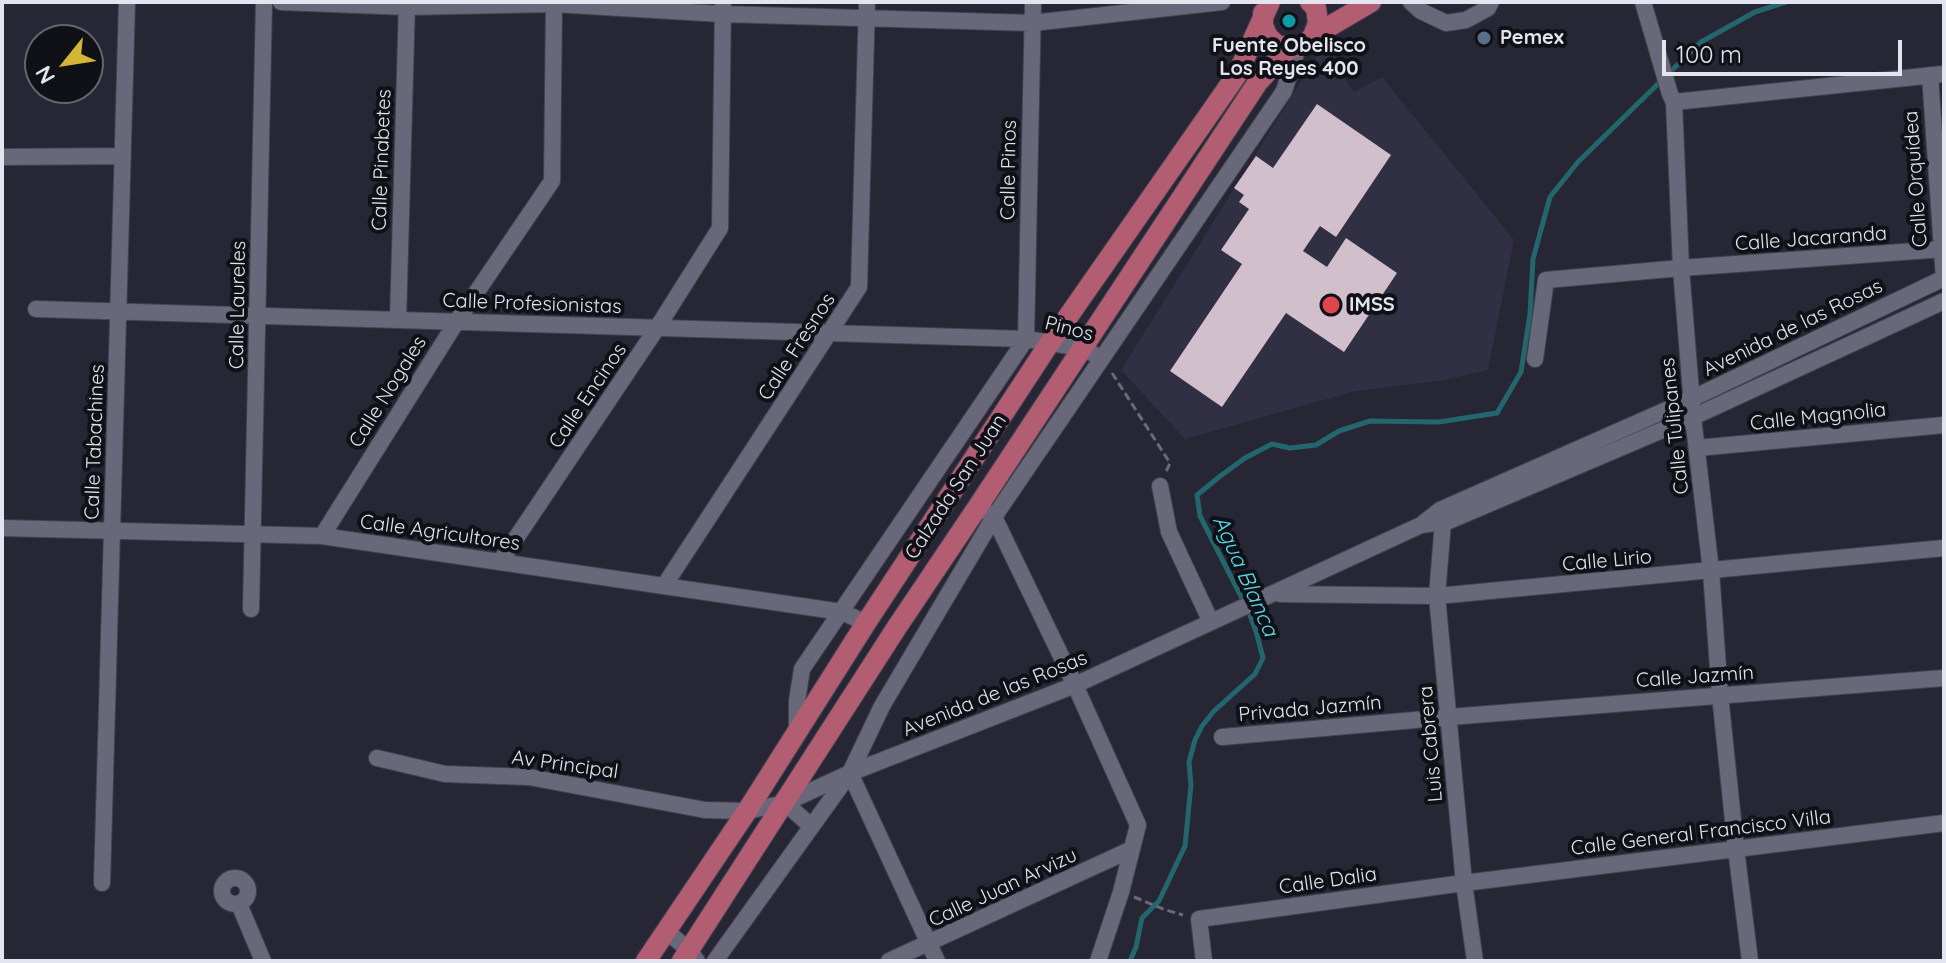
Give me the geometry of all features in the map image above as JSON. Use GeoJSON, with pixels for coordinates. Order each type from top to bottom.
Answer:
{"type":"FeatureCollection","features":[{"type":"Feature","properties":{"kind":"main road"},"geometry":{"type":"LineString","coordinates":[[1266,8],[1263,26],[1268,37],[1277,45],[1300,44],[1318,23],[1316,8],[1310,2]]}},
{"type":"Feature","properties":{"kind":"main road","name":"Calzada San Juan"},"geometry":{"type":"LineString","coordinates":[[689,957],[897,627],[987,511],[1082,348],[1258,82],[1300,44],[1371,2]]}},
{"type":"Feature","properties":{"kind":"main road","name":"Calzada San Juan"},"geometry":{"type":"LineString","coordinates":[[646,961],[747,811],[1049,344],[1238,73],[1266,8]]}},
{"type":"Feature","properties":{"kind":"main road"},"geometry":{"type":"LineString","coordinates":[[1238,73],[1258,82]]}},
{"type":"Feature","properties":{"kind":"street","name":"Calle Tabachines"},"geometry":{"type":"LineString","coordinates":[[102,883],[127,2]]}},
{"type":"Feature","properties":{"kind":"street","name":"Calle Laureles"},"geometry":{"type":"LineString","coordinates":[[251,609],[264,2]]}},
{"type":"Feature","properties":{"kind":"street"},"geometry":{"type":"LineString","coordinates":[[281,2],[407,5],[554,3],[867,10],[1032,23],[1222,2]]}},
{"type":"Feature","properties":{"kind":"street","name":"Calle Pinos"},"geometry":{"type":"LineString","coordinates":[[1026,339],[1033,2]]}},
{"type":"Feature","properties":{"kind":"street"},"geometry":{"type":"LineString","coordinates":[[1419,5],[1446,23],[1466,20],[1488,8],[1491,2]]}},
{"type":"Feature","properties":{"kind":"street","name":"Calle Tulipanes"},"geometry":{"type":"LineString","coordinates":[[1643,2],[1672,98],[1691,399],[1750,961]]}},
{"type":"Feature","properties":{"kind":"street","name":"Calle Nogales"},"geometry":{"type":"LineString","coordinates":[[322,536],[457,321],[552,181],[554,3]]}},
{"type":"Feature","properties":{"kind":"street","name":"Calle Pinabetes"},"geometry":{"type":"LineString","coordinates":[[398,320],[407,5]]}},
{"type":"Feature","properties":{"kind":"street","name":"Calle Encinos"},"geometry":{"type":"LineString","coordinates":[[500,562],[720,228],[722,8]]}},
{"type":"Feature","properties":{"kind":"street","name":"Calle Fresnos"},"geometry":{"type":"LineString","coordinates":[[664,586],[859,287],[867,10]]}},
{"type":"Feature","properties":{"kind":"street"},"geometry":{"type":"LineString","coordinates":[[715,961],[850,773],[882,706],[987,511],[1102,358],[1284,91],[1300,44]]}},
{"type":"Feature","properties":{"kind":"street"},"geometry":{"type":"LineString","coordinates":[[1672,98],[1937,74]]}},
{"type":"Feature","properties":{"kind":"street","name":"Calle Orquídea"},"geometry":{"type":"LineString","coordinates":[[1937,74],[1944,279]]}},
{"type":"Feature","properties":{"kind":"street"},"geometry":{"type":"LineString","coordinates":[[2,157],[123,156]]}},
{"type":"Feature","properties":{"kind":"street","name":"Calle Jacaranda"},"geometry":{"type":"LineString","coordinates":[[1535,359],[1546,280],[1942,249]]}},
{"type":"Feature","properties":{"kind":"street","name":"Avenida de las Rosas"},"geometry":{"type":"LineString","coordinates":[[1442,516],[1944,279]]}},
{"type":"Feature","properties":{"kind":"street","name":"Avenida de las Rosas"},"geometry":{"type":"LineString","coordinates":[[1442,516],[1693,417],[1944,301]]}},
{"type":"Feature","properties":{"kind":"street","name":"Calle Profesionistas"},"geometry":{"type":"LineString","coordinates":[[36,309],[1026,339]]}},
{"type":"Feature","properties":{"kind":"street"},"geometry":{"type":"LineString","coordinates":[[797,732],[797,701],[802,669],[1026,339]]}},
{"type":"Feature","properties":{"kind":"street","name":"Pinos"},"geometry":{"type":"LineString","coordinates":[[1026,339],[1082,348],[1102,358]]}},
{"type":"Feature","properties":{"kind":"street","name":"Calle Magnolia"},"geometry":{"type":"LineString","coordinates":[[1697,448],[1944,425]]}},
{"type":"Feature","properties":{"kind":"street"},"geometry":{"type":"LineString","coordinates":[[1160,486],[1169,532],[1216,619]]}},
{"type":"Feature","properties":{"kind":"street"},"geometry":{"type":"LineString","coordinates":[[987,511],[1075,685],[1138,825],[1121,892],[1098,961]]}},
{"type":"Feature","properties":{"kind":"street"},"geometry":{"type":"LineString","coordinates":[[1273,594],[1442,516]]}},
{"type":"Feature","properties":{"kind":"street","name":"Luis Cabrera"},"geometry":{"type":"LineString","coordinates":[[1442,516],[1437,596],[1464,883],[1475,961]]}},
{"type":"Feature","properties":{"kind":"street","name":"Calle Agricultores"},"geometry":{"type":"LineString","coordinates":[[2,528],[322,536],[842,612],[866,623]]}},
{"type":"Feature","properties":{"kind":"street","name":"Calle Lirio"},"geometry":{"type":"LineString","coordinates":[[1273,594],[1437,596],[1944,548]]}},
{"type":"Feature","properties":{"kind":"street","name":"Avenida de las Rosas"},"geometry":{"type":"LineString","coordinates":[[747,811],[785,803],[850,773],[1075,685],[1273,594]]}},
{"type":"Feature","properties":{"kind":"street","name":"Calle Jazmín"},"geometry":{"type":"LineString","coordinates":[[1449,717],[1944,678]]}},
{"type":"Feature","properties":{"kind":"street","name":"Privada Jazmín"},"geometry":{"type":"LineString","coordinates":[[1222,737],[1449,717]]}},
{"type":"Feature","properties":{"kind":"street","name":"Av Principal"},"geometry":{"type":"LineString","coordinates":[[377,758],[445,774],[529,777],[705,810],[747,811]]}},
{"type":"Feature","properties":{"kind":"street"},"geometry":{"type":"LineString","coordinates":[[850,773],[937,961]]}},
{"type":"Feature","properties":{"kind":"street"},"geometry":{"type":"LineString","coordinates":[[785,803],[811,826]]}},
{"type":"Feature","properties":{"kind":"street","name":"Calle General Francisco Villa"},"geometry":{"type":"LineString","coordinates":[[1464,883],[1944,823]]}},
{"type":"Feature","properties":{"kind":"street","name":"Calle Juan Arvizu"},"geometry":{"type":"LineString","coordinates":[[889,961],[1132,849]]}},
{"type":"Feature","properties":{"kind":"street","name":"Calle Dalia"},"geometry":{"type":"LineString","coordinates":[[1204,961],[1199,919],[1464,883]]}},
{"type":"Feature","properties":{"kind":"street"},"geometry":{"type":"LineString","coordinates":[[239,904],[263,961]]}},
{"type":"Feature","properties":{"kind":"street"},"geometry":{"type":"LineString","coordinates":[[666,931],[689,957]]}},
{"type":"Feature","properties":{"kind":"path"},"geometry":{"type":"LineString","coordinates":[[1102,358],[1170,463],[1160,486]]}},
{"type":"Feature","properties":{"kind":"path"},"geometry":{"type":"LineString","coordinates":[[1130,895],[1166,910]]}},
{"type":"Feature","properties":{"kind":"shaded area","name":"IMSS"},"geometry":{"type":"Polygon","coordinates":[[[1323,46],[1354,92],[1382,77],[1514,240],[1488,370],[1444,380],[1356,391],[1185,439],[1121,370],[1323,46]]]}},
{"type":"Feature","properties":{"kind":"building"},"geometry":{"type":"Polygon","coordinates":[[[1317,104],[1391,155],[1336,237],[1320,226],[1303,251],[1327,267],[1346,238],[1397,273],[1344,352],[1286,313],[1222,407],[1170,371],[1242,264],[1221,250],[1249,209],[1239,202],[1244,195],[1234,188],[1256,156],[1273,168],[1317,104]]]}},
{"type":"Feature","properties":{"kind":"waterway","name":"Agua Blanca"},"geometry":{"type":"LineString","coordinates":[[1669,73],[1701,42],[1755,12],[1786,2]]}},
{"type":"Feature","properties":{"kind":"waterway","name":"Agua Blanca"},"geometry":{"type":"LineString","coordinates":[[1130,961],[1142,918],[1159,901],[1185,846],[1191,785],[1189,762],[1195,740],[1214,711],[1255,674],[1263,658],[1248,610],[1200,516],[1197,495],[1245,458],[1272,444],[1290,448],[1316,445],[1339,431],[1370,421],[1439,422],[1497,413],[1521,372],[1530,314],[1533,259],[1550,197],[1578,162],[1662,80]]}},
{"type":"Feature","properties":{"kind":"place","name":"Fuente Obelisco Los Reyes 400"},"geometry":{"type":"Point","coordinates":[1289,21]}},
{"type":"Feature","properties":{"kind":"place","name":"Pemex"},"geometry":{"type":"Point","coordinates":[1484,38]}},
{"type":"Feature","properties":{"kind":"place","name":"IMSS"},"geometry":{"type":"Point","coordinates":[1331,305]}}]}
